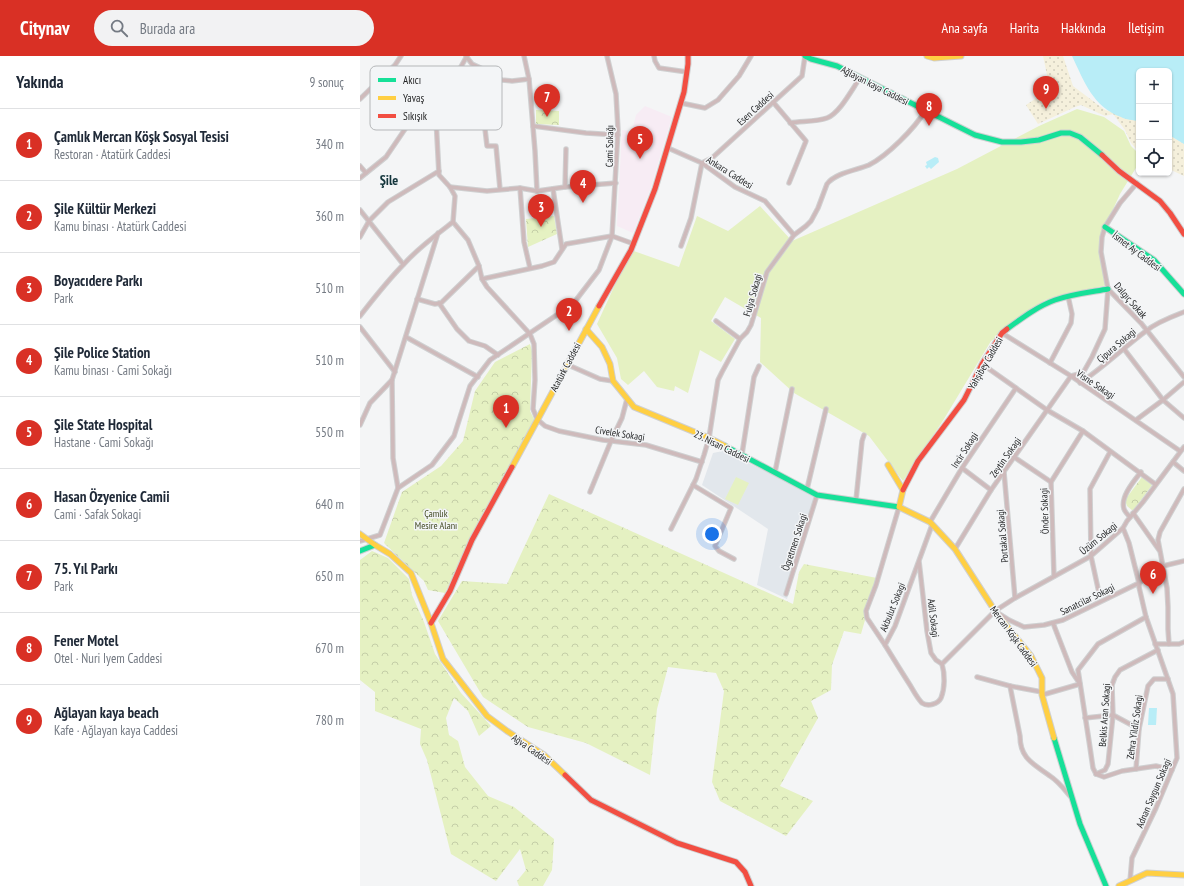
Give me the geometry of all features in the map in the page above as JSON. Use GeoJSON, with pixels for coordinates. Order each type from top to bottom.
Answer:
{"type":"FeatureCollection","features":[{"type":"Feature","properties":{"kind":"street"},"geometry":{"type":"LineString","coordinates":[[394,66],[401,56]]}},
{"type":"Feature","properties":{"kind":"street"},"geometry":{"type":"LineString","coordinates":[[461,66],[467,56],[472,64],[476,66]]}},
{"type":"Feature","properties":{"kind":"street"},"geometry":{"type":"LineString","coordinates":[[524,56],[529,79],[537,191]]}},
{"type":"Feature","properties":{"kind":"street","name":"Cami Sokağı"},"geometry":{"type":"LineString","coordinates":[[398,488],[432,465],[454,436],[470,386],[490,360],[573,304],[598,270],[612,236],[616,183],[618,135],[616,94],[607,56]]}},
{"type":"Feature","properties":{"kind":"street"},"geometry":{"type":"LineString","coordinates":[[654,56],[659,68],[687,72]]}},
{"type":"Feature","properties":{"kind":"street","name":"Atatürk Caddesi"},"geometry":{"type":"LineString","coordinates":[[431,623],[450,591],[472,540],[566,364],[634,244],[655,189],[681,103],[687,72],[688,56]]}},
{"type":"Feature","properties":{"kind":"street"},"geometry":{"type":"LineString","coordinates":[[681,103],[705,108],[718,100],[739,76],[751,56]]}},
{"type":"Feature","properties":{"kind":"street","name":"Ağlayan kaya Caddesi"},"geometry":{"type":"LineString","coordinates":[[805,56],[838,66],[976,136],[994,141],[1021,142],[1060,134],[1072,134],[1081,138],[1165,206],[1184,234]]}},
{"type":"Feature","properties":{"kind":"street","name":"Esen Caddesi"},"geometry":{"type":"LineString","coordinates":[[702,163],[712,158],[802,76],[805,56]]}},
{"type":"Feature","properties":{"kind":"street"},"geometry":{"type":"LineString","coordinates":[[926,56],[934,58],[961,56]]}},
{"type":"Feature","properties":{"kind":"street"},"geometry":{"type":"LineString","coordinates":[[790,123],[825,118],[832,115],[860,78]]}},
{"type":"Feature","properties":{"kind":"street"},"geometry":{"type":"LineString","coordinates":[[502,80],[512,81],[529,79]]}},
{"type":"Feature","properties":{"kind":"street"},"geometry":{"type":"LineString","coordinates":[[360,99],[370,89]]}},
{"type":"Feature","properties":{"kind":"street"},"geometry":{"type":"LineString","coordinates":[[772,102],[806,141],[789,183]]}},
{"type":"Feature","properties":{"kind":"street","name":"Fulya Sokagi"},"geometry":{"type":"LineString","coordinates":[[670,529],[693,485],[702,462],[709,438],[718,380],[740,339],[751,325],[767,272],[794,235],[811,221],[829,181],[835,177],[864,167],[878,160],[914,128],[926,111]]}},
{"type":"Feature","properties":{"kind":"street"},"geometry":{"type":"LineString","coordinates":[[533,126],[586,133],[618,135]]}},
{"type":"Feature","properties":{"kind":"street"},"geometry":{"type":"LineString","coordinates":[[360,178],[386,157],[404,130]]}},
{"type":"Feature","properties":{"kind":"street"},"geometry":{"type":"LineString","coordinates":[[437,130],[439,175],[450,187],[455,196],[453,222],[468,240],[479,266],[482,279],[487,287],[530,334],[534,344],[535,380],[533,409],[537,419]]}},
{"type":"Feature","properties":{"kind":"street"},"geometry":{"type":"LineString","coordinates":[[485,130],[487,146],[496,146],[500,190]]}},
{"type":"Feature","properties":{"kind":"street","name":"Ankara Caddesi"},"geometry":{"type":"LineString","coordinates":[[668,148],[702,163],[735,187],[764,201],[794,235]]}},
{"type":"Feature","properties":{"kind":"street"},"geometry":{"type":"LineString","coordinates":[[565,187],[566,149]]}},
{"type":"Feature","properties":{"kind":"street"},"geometry":{"type":"LineString","coordinates":[[681,246],[690,218],[702,163]]}},
{"type":"Feature","properties":{"kind":"street"},"geometry":{"type":"LineString","coordinates":[[360,166],[366,173]]}},
{"type":"Feature","properties":{"kind":"street"},"geometry":{"type":"LineString","coordinates":[[360,237],[369,221],[388,202],[439,171]]}},
{"type":"Feature","properties":{"kind":"street"},"geometry":{"type":"LineString","coordinates":[[450,187],[487,191],[520,188],[537,191],[616,183]]}},
{"type":"Feature","properties":{"kind":"street","name":"Dalgıç Sokak"},"geometry":{"type":"LineString","coordinates":[[1137,183],[1120,203],[1104,227],[1101,252],[1108,289],[1147,330],[1184,376]]}},
{"type":"Feature","properties":{"kind":"street"},"geometry":{"type":"LineString","coordinates":[[520,188],[524,242],[530,268]]}},
{"type":"Feature","properties":{"kind":"street"},"geometry":{"type":"LineString","coordinates":[[553,189],[562,249]]}},
{"type":"Feature","properties":{"kind":"street"},"geometry":{"type":"LineString","coordinates":[[360,210],[403,264]]}},
{"type":"Feature","properties":{"kind":"street"},"geometry":{"type":"LineString","coordinates":[[360,316],[382,287],[403,264],[438,233],[453,222]]}},
{"type":"Feature","properties":{"kind":"street","name":"İsmet Ay Caddesi"},"geometry":{"type":"LineString","coordinates":[[1104,227],[1154,260],[1184,294]]}},
{"type":"Feature","properties":{"kind":"street"},"geometry":{"type":"LineString","coordinates":[[360,542],[380,535],[398,488],[393,458],[392,380],[438,233]]}},
{"type":"Feature","properties":{"kind":"street"},"geometry":{"type":"LineString","coordinates":[[482,279],[554,262],[566,244],[612,236],[634,244]]}},
{"type":"Feature","properties":{"kind":"street"},"geometry":{"type":"LineString","coordinates":[[417,299],[435,304],[441,303],[479,266]]}},
{"type":"Feature","properties":{"kind":"street"},"geometry":{"type":"LineString","coordinates":[[1071,376],[1083,373],[1105,329],[1108,289]]}},
{"type":"Feature","properties":{"kind":"street","name":"Yahşibey Caddesi"},"geometry":{"type":"LineString","coordinates":[[902,490],[918,461],[964,400],[982,364],[1002,333],[1026,316],[1054,300],[1108,289]]}},
{"type":"Feature","properties":{"kind":"street"},"geometry":{"type":"LineString","coordinates":[[1050,363],[1071,323],[1072,314],[1068,296]]}},
{"type":"Feature","properties":{"kind":"street"},"geometry":{"type":"LineString","coordinates":[[438,303],[457,329],[469,341],[485,346],[498,355]]}},
{"type":"Feature","properties":{"kind":"street","name":"Çipura Sokagi"},"geometry":{"type":"LineString","coordinates":[[1080,383],[1094,374],[1147,330],[1184,312]]}},
{"type":"Feature","properties":{"kind":"street"},"geometry":{"type":"LineString","coordinates":[[716,321],[740,339]]}},
{"type":"Feature","properties":{"kind":"street"},"geometry":{"type":"LineString","coordinates":[[360,327],[395,372]]}},
{"type":"Feature","properties":{"kind":"street","name":"23. Nisan Caddesi"},"geometry":{"type":"LineString","coordinates":[[586,328],[602,346],[610,364],[613,381],[634,407],[709,438],[742,454],[817,495],[900,507]]}},
{"type":"Feature","properties":{"kind":"street","name":"Visne Sokagi"},"geometry":{"type":"LineString","coordinates":[[1002,333],[1071,376],[1180,451]]}},
{"type":"Feature","properties":{"kind":"street"},"geometry":{"type":"LineString","coordinates":[[406,337],[478,377]]}},
{"type":"Feature","properties":{"kind":"street"},"geometry":{"type":"LineString","coordinates":[[1124,349],[1163,400],[1184,418]]}},
{"type":"Feature","properties":{"kind":"street"},"geometry":{"type":"LineString","coordinates":[[566,364],[600,379],[613,381]]}},
{"type":"Feature","properties":{"kind":"street"},"geometry":{"type":"LineString","coordinates":[[982,364],[1047,410],[1083,431],[1156,484]]}},
{"type":"Feature","properties":{"kind":"street"},"geometry":{"type":"LineString","coordinates":[[742,454],[754,377],[758,366]]}},
{"type":"Feature","properties":{"kind":"street","name":"Zeytin Sokagi"},"geometry":{"type":"LineString","coordinates":[[955,549],[991,490],[1071,376]]}},
{"type":"Feature","properties":{"kind":"street"},"geometry":{"type":"LineString","coordinates":[[360,425],[370,403],[392,380]]}},
{"type":"Feature","properties":{"kind":"street"},"geometry":{"type":"LineString","coordinates":[[1136,420],[1184,382]]}},
{"type":"Feature","properties":{"kind":"street","name":"Incir Sokagi"},"geometry":{"type":"LineString","coordinates":[[931,524],[962,468],[1016,388]]}},
{"type":"Feature","properties":{"kind":"street"},"geometry":{"type":"LineString","coordinates":[[775,472],[792,389]]}},
{"type":"Feature","properties":{"kind":"street"},"geometry":{"type":"LineString","coordinates":[[590,492],[622,418],[628,399]]}},
{"type":"Feature","properties":{"kind":"street"},"geometry":{"type":"LineString","coordinates":[[807,489],[826,409]]}},
{"type":"Feature","properties":{"kind":"street","name":"Civelek Sokagi"},"geometry":{"type":"LineString","coordinates":[[537,419],[545,426],[559,431],[611,441],[646,445],[702,462]]}},
{"type":"Feature","properties":{"kind":"street","name":"Önder Sokagi"},"geometry":{"type":"LineString","coordinates":[[1054,576],[1051,482],[1083,431]]}},
{"type":"Feature","properties":{"kind":"street"},"geometry":{"type":"LineString","coordinates":[[856,500],[862,441],[864,435]]}},
{"type":"Feature","properties":{"kind":"street","name":"Üzüm Sokagi"},"geometry":{"type":"LineString","coordinates":[[942,664],[995,611],[1091,556],[1123,528],[1184,447]]}},
{"type":"Feature","properties":{"kind":"street"},"geometry":{"type":"LineString","coordinates":[[1099,592],[1091,556],[1090,489],[1110,452]]}},
{"type":"Feature","properties":{"kind":"street"},"geometry":{"type":"LineString","coordinates":[[1014,457],[1051,482]]}},
{"type":"Feature","properties":{"kind":"street"},"geometry":{"type":"LineString","coordinates":[[1173,462],[1184,471]]}},
{"type":"Feature","properties":{"kind":"street"},"geometry":{"type":"LineString","coordinates":[[885,645],[867,618],[866,611],[876,585],[900,507],[902,490],[888,465]]}},
{"type":"Feature","properties":{"kind":"street"},"geometry":{"type":"LineString","coordinates":[[962,468],[991,490]]}},
{"type":"Feature","properties":{"kind":"street","name":"Portakal Sokagi"},"geometry":{"type":"LineString","coordinates":[[1004,472],[1016,598]]}},
{"type":"Feature","properties":{"kind":"street"},"geometry":{"type":"LineString","coordinates":[[1130,517],[1124,509],[1125,497],[1141,472]]}},
{"type":"Feature","properties":{"kind":"street"},"geometry":{"type":"LineString","coordinates":[[693,485],[731,508],[715,546],[719,551],[734,559]]}},
{"type":"Feature","properties":{"kind":"street"},"geometry":{"type":"LineString","coordinates":[[1169,644],[1168,601],[1164,566],[1159,550],[1158,540],[1160,532],[1184,489]]}},
{"type":"Feature","properties":{"kind":"street","name":"Ögretmen Sokagi"},"geometry":{"type":"LineString","coordinates":[[786,594],[817,495]]}},
{"type":"Feature","properties":{"kind":"street","name":"Mercan Köşk Caddesi"},"geometry":{"type":"LineString","coordinates":[[900,507],[931,524],[955,549],[995,611],[1031,656],[1042,678],[1042,693],[1047,717],[1080,824],[1106,886]]}},
{"type":"Feature","properties":{"kind":"street"},"geometry":{"type":"LineString","coordinates":[[1133,513],[1159,550]]}},
{"type":"Feature","properties":{"kind":"street","name":"Akbulut Sokagi"},"geometry":{"type":"LineString","coordinates":[[931,524],[920,561],[906,593],[895,626],[885,645],[916,695],[923,703],[929,705],[935,704],[940,699],[943,689],[944,671]]}},
{"type":"Feature","properties":{"kind":"street","name":"Adnan Saygun Sokagi"},"geometry":{"type":"LineString","coordinates":[[1123,528],[1129,543],[1146,617],[1173,694],[1177,758],[1132,858],[1130,881]]}},
{"type":"Feature","properties":{"kind":"street","name":"Ağva Caddesi"},"geometry":{"type":"LineString","coordinates":[[360,534],[375,546],[390,554],[411,573],[431,623],[443,659],[487,716],[544,755],[591,800],[677,843],[736,862],[745,872],[751,886]]}},
{"type":"Feature","properties":{"kind":"street"},"geometry":{"type":"LineString","coordinates":[[360,551],[375,546]]}},
{"type":"Feature","properties":{"kind":"street","name":"Sanatcilar Sokagi"},"geometry":{"type":"LineString","coordinates":[[995,611],[1024,627],[1053,623],[1063,620],[1139,583],[1164,566],[1184,560]]}},
{"type":"Feature","properties":{"kind":"street","name":"Adil Sokagi"},"geometry":{"type":"LineString","coordinates":[[920,561],[927,632],[931,653],[936,660],[942,664],[944,671]]}},
{"type":"Feature","properties":{"kind":"street"},"geometry":{"type":"LineString","coordinates":[[1146,617],[1098,644],[1078,670],[1093,768],[1096,774],[1104,777],[1122,771],[1156,766],[1172,770]]}},
{"type":"Feature","properties":{"kind":"street"},"geometry":{"type":"LineString","coordinates":[[1053,623],[1072,672],[1080,684]]}},
{"type":"Feature","properties":{"kind":"street"},"geometry":{"type":"LineString","coordinates":[[1156,644],[1179,644],[1184,642]]}},
{"type":"Feature","properties":{"kind":"street","name":"Belkis Aran Sokagi"},"geometry":{"type":"LineString","coordinates":[[1096,774],[1105,770],[1108,764],[1114,715],[1112,685],[1115,677],[1120,670],[1158,650]]}},
{"type":"Feature","properties":{"kind":"street"},"geometry":{"type":"LineString","coordinates":[[977,677],[1042,693],[1080,684]]}},
{"type":"Feature","properties":{"kind":"street","name":"Zehra Yildiz Sokagi"},"geometry":{"type":"LineString","coordinates":[[1136,769],[1139,729],[1148,686],[1154,679],[1168,680]]}},
{"type":"Feature","properties":{"kind":"street"},"geometry":{"type":"LineString","coordinates":[[1010,686],[1020,736],[1020,744],[1023,753],[1030,761],[1052,777],[1073,799]]}},
{"type":"Feature","properties":{"kind":"street"},"geometry":{"type":"LineString","coordinates":[[1085,718],[1114,715],[1139,729]]}},
{"type":"Feature","properties":{"kind":"street"},"geometry":{"type":"LineString","coordinates":[[1119,886],[1147,873],[1184,875]]}},
{"type":"Feature","properties":{"kind":"shaded area"},"geometry":{"type":"Polygon","coordinates":[[[645,106],[672,117],[650,190],[633,233],[617,226],[622,130],[632,131],[636,115],[645,106]]]}},
{"type":"Feature","properties":{"kind":"shaded area"},"geometry":{"type":"Polygon","coordinates":[[[723,451],[815,495],[787,599],[757,585],[768,529],[702,485],[713,453],[723,451]]]}},
{"type":"Feature","properties":{"kind":"green space"},"geometry":{"type":"Polygon","coordinates":[[[1077,109],[1104,117],[1124,131],[1131,146],[1136,151],[1136,168],[1120,194],[1105,227],[1101,245],[1107,285],[1045,300],[991,341],[944,419],[903,481],[869,436],[794,393],[760,362],[761,318],[725,297],[711,321],[735,339],[721,362],[700,350],[688,393],[675,386],[674,391],[657,387],[644,371],[628,385],[621,379],[617,358],[597,324],[631,250],[679,267],[697,216],[728,231],[760,206],[792,241],[957,169],[1039,126],[1077,109]]]}},
{"type":"Feature","properties":{"kind":"green space"},"geometry":{"type":"Polygon","coordinates":[[[536,110],[559,111],[559,125],[536,124],[536,110]]]}},
{"type":"Feature","properties":{"kind":"green space"},"geometry":{"type":"Polygon","coordinates":[[[554,216],[557,234],[528,247],[526,219],[554,216]]]}},
{"type":"Feature","properties":{"kind":"green space","name":"Çamlık Mesire Alanı"},"geometry":{"type":"Polygon","coordinates":[[[530,344],[532,351],[530,411],[535,421],[471,540],[445,593],[428,590],[424,581],[384,543],[402,492],[441,466],[463,441],[475,391],[495,362],[530,344]]]}},
{"type":"Feature","properties":{"kind":"green space"},"geometry":{"type":"Polygon","coordinates":[[[736,477],[749,483],[738,505],[725,499],[736,477]]]}},
{"type":"Feature","properties":{"kind":"green space"},"geometry":{"type":"Polygon","coordinates":[[[1142,477],[1152,485],[1133,511],[1127,506],[1125,500],[1142,477]]]}},
{"type":"Feature","properties":{"kind":"green space"},"geometry":{"type":"Polygon","coordinates":[[[549,494],[793,604],[799,572],[804,564],[877,578],[861,634],[844,631],[832,665],[831,690],[811,701],[818,718],[780,786],[813,801],[786,836],[720,801],[712,782],[724,691],[716,673],[668,667],[657,709],[650,775],[586,743],[528,727],[483,697],[438,621],[462,581],[507,584],[549,494]]]}},
{"type":"Feature","properties":{"kind":"green space"},"geometry":{"type":"Polygon","coordinates":[[[372,551],[388,558],[409,579],[412,595],[424,622],[435,654],[461,693],[491,726],[479,736],[468,711],[454,698],[446,718],[449,735],[458,741],[465,767],[488,796],[514,807],[554,839],[552,870],[543,886],[519,886],[517,881],[526,870],[520,849],[496,881],[451,854],[427,760],[420,744],[421,729],[375,711],[375,692],[360,680],[360,560],[372,551]]]}},
{"type":"Feature","properties":{"kind":"sand"},"geometry":{"type":"Polygon","coordinates":[[[1043,56],[1063,56],[1073,86],[1105,110],[1136,119],[1136,149],[1113,114],[1105,116],[1081,105],[1038,124],[1026,105],[1050,89],[1043,56]]]}},
{"type":"Feature","properties":{"kind":"sand"},"geometry":{"type":"Polygon","coordinates":[[[1172,137],[1184,144],[1184,176],[1172,170],[1172,137]]]}},
{"type":"Feature","properties":{"kind":"water"},"geometry":{"type":"Polygon","coordinates":[[[1072,56],[1184,56],[1184,144],[1172,137],[1172,68],[1136,68],[1136,121],[1123,118],[1111,113],[1096,100],[1085,84],[1072,56]]]}},
{"type":"Feature","properties":{"kind":"water"},"geometry":{"type":"Polygon","coordinates":[[[935,157],[938,158],[939,162],[931,169],[929,167],[927,169],[925,166],[927,165],[926,162],[935,157]]]}},
{"type":"Feature","properties":{"kind":"water"},"geometry":{"type":"Polygon","coordinates":[[[1149,708],[1157,708],[1156,725],[1148,725],[1149,708]]]}},
{"type":"Feature","properties":{"kind":"traffic: fast"},"geometry":{"type":"LineString","coordinates":[[805,56],[837,66],[975,135],[1002,142],[1021,142],[1039,140],[1061,133],[1070,133],[1080,137],[1102,155]]}},
{"type":"Feature","properties":{"kind":"traffic: fast"},"geometry":{"type":"LineString","coordinates":[[1105,227],[1154,260],[1184,294]]}},
{"type":"Feature","properties":{"kind":"traffic: fast"},"geometry":{"type":"LineString","coordinates":[[1007,329],[1036,309],[1055,300],[1108,289]]}},
{"type":"Feature","properties":{"kind":"traffic: fast"},"geometry":{"type":"LineString","coordinates":[[725,446],[817,495],[899,507]]}},
{"type":"Feature","properties":{"kind":"traffic: fast"},"geometry":{"type":"LineString","coordinates":[[360,551],[375,545]]}},
{"type":"Feature","properties":{"kind":"traffic: fast"},"geometry":{"type":"LineString","coordinates":[[1054,738],[1080,824],[1106,886]]}},
{"type":"Feature","properties":{"kind":"traffic: slow"},"geometry":{"type":"LineString","coordinates":[[927,56],[934,58],[961,56]]}},
{"type":"Feature","properties":{"kind":"traffic: slow"},"geometry":{"type":"LineString","coordinates":[[512,467],[599,306]]}},
{"type":"Feature","properties":{"kind":"traffic: slow"},"geometry":{"type":"LineString","coordinates":[[586,329],[602,347],[610,364],[613,381],[634,407],[725,446]]}},
{"type":"Feature","properties":{"kind":"traffic: slow"},"geometry":{"type":"LineString","coordinates":[[888,465],[903,490],[899,507],[930,522],[955,549],[995,611],[1031,656],[1042,678],[1042,695],[1054,738]]}},
{"type":"Feature","properties":{"kind":"traffic: slow"},"geometry":{"type":"LineString","coordinates":[[360,534],[390,554],[411,573],[431,623],[443,659],[487,716],[544,755],[565,775]]}},
{"type":"Feature","properties":{"kind":"traffic: slow"},"geometry":{"type":"LineString","coordinates":[[1119,886],[1147,873],[1184,875]]}},
{"type":"Feature","properties":{"kind":"traffic: jam"},"geometry":{"type":"LineString","coordinates":[[599,306],[631,250],[655,189],[684,92],[688,56]]}},
{"type":"Feature","properties":{"kind":"traffic: jam"},"geometry":{"type":"LineString","coordinates":[[1102,155],[1119,171],[1160,201],[1184,234]]}},
{"type":"Feature","properties":{"kind":"traffic: jam"},"geometry":{"type":"LineString","coordinates":[[903,490],[918,461],[964,400],[982,364],[1002,333],[1007,329]]}},
{"type":"Feature","properties":{"kind":"traffic: jam"},"geometry":{"type":"LineString","coordinates":[[431,623],[450,591],[472,540],[512,467]]}},
{"type":"Feature","properties":{"kind":"traffic: jam"},"geometry":{"type":"LineString","coordinates":[[565,775],[591,800],[677,843],[736,862],[745,872],[751,886]]}},
{"type":"Feature","properties":{"kind":"place","name":"Ağlayan kaya beach"},"geometry":{"type":"Point","coordinates":[1046,109]}},
{"type":"Feature","properties":{"kind":"place","name":"75. Yıl Parkı"},"geometry":{"type":"Point","coordinates":[547,117]}},
{"type":"Feature","properties":{"kind":"place","name":"Fener Motel"},"geometry":{"type":"Point","coordinates":[929,126]}},
{"type":"Feature","properties":{"kind":"place","name":"Şile State Hospital"},"geometry":{"type":"Point","coordinates":[640,159]}},
{"type":"Feature","properties":{"kind":"place","name":"Şile Police Station"},"geometry":{"type":"Point","coordinates":[583,203]}},
{"type":"Feature","properties":{"kind":"place","name":"Boyacıdere Parkı"},"geometry":{"type":"Point","coordinates":[541,227]}},
{"type":"Feature","properties":{"kind":"place","name":"Şile Kültür Merkezi"},"geometry":{"type":"Point","coordinates":[569,331]}},
{"type":"Feature","properties":{"kind":"place","name":"Çamlık Mercan Köşk Sosyal Tesisi"},"geometry":{"type":"Point","coordinates":[506,428]}},
{"type":"Feature","properties":{"kind":"place","name":"Hasan Özyenice Camii"},"geometry":{"type":"Point","coordinates":[1153,594]}},
{"type":"Feature","properties":{"kind":"district","name":"Şile"},"geometry":{"type":"Point","coordinates":[389,180]}}]}
